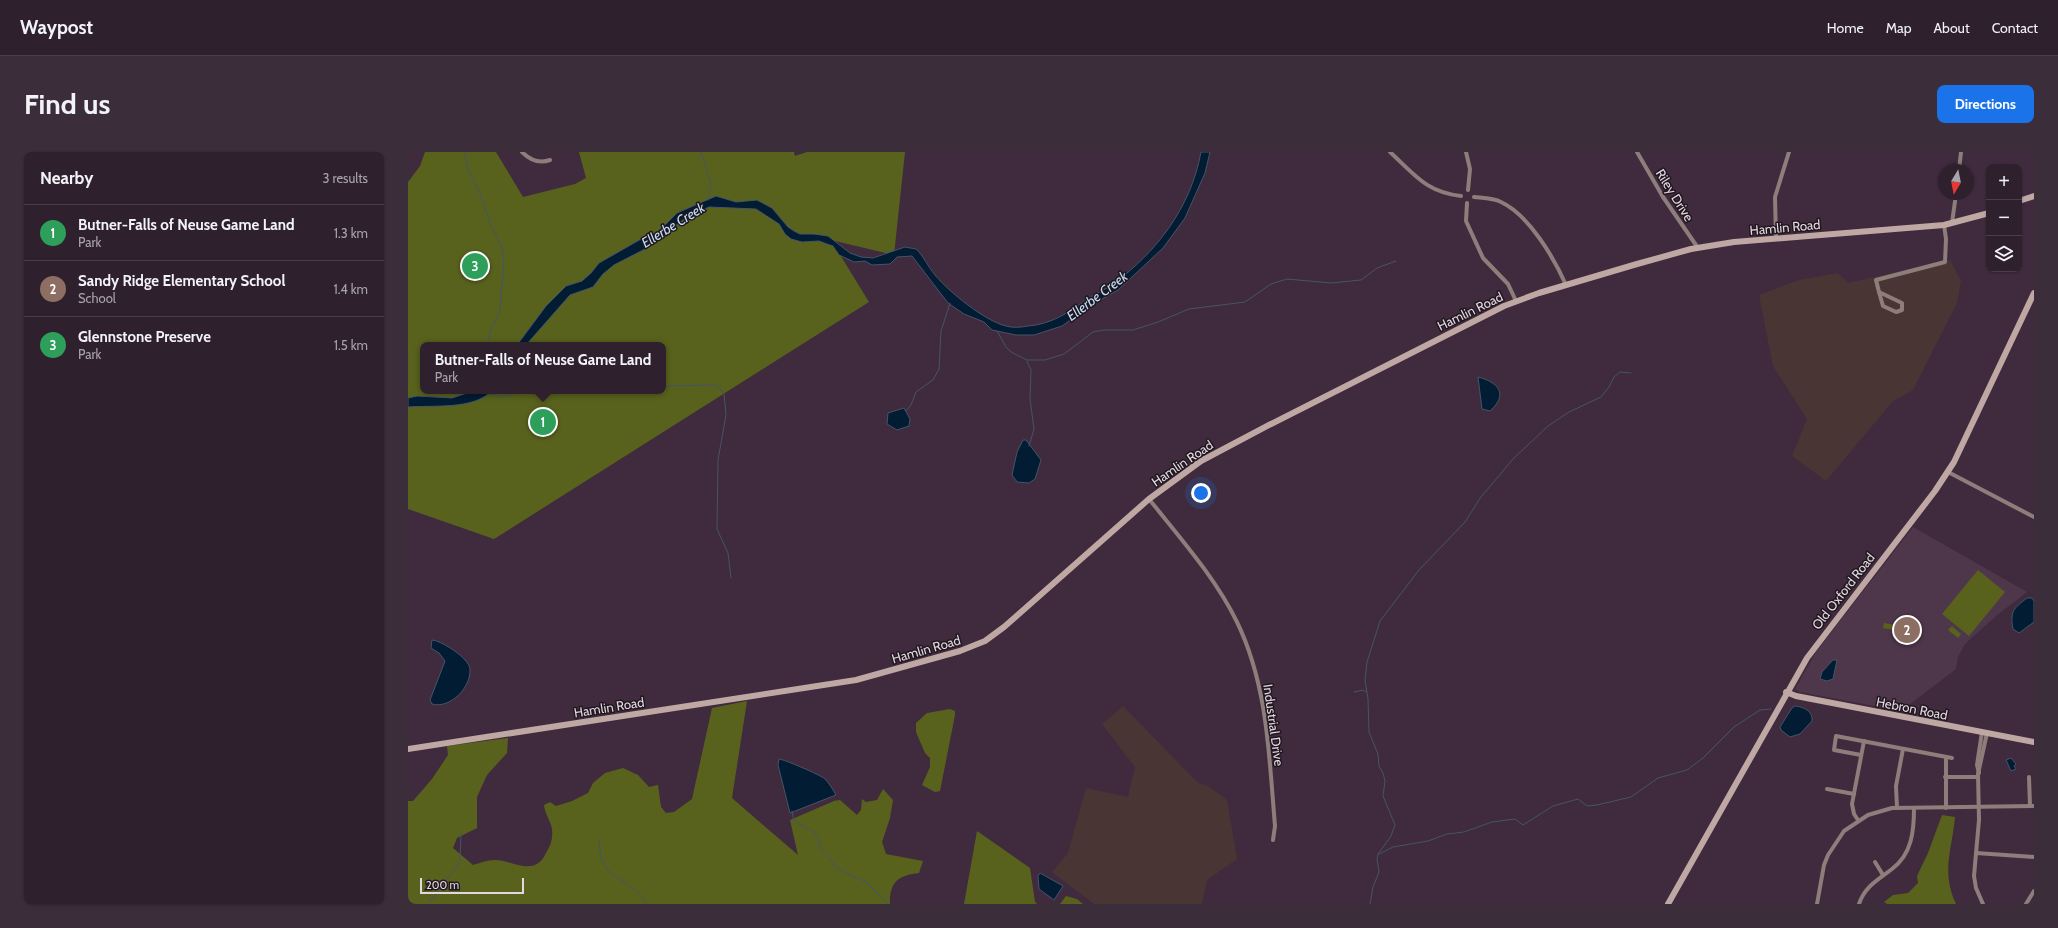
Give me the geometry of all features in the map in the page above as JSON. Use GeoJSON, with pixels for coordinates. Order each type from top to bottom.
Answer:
{"type":"FeatureCollection","features":[{"type":"Feature","properties":{"kind":"street"},"geometry":{"type":"LineString","coordinates":[[522,152],[537,162],[550,160]]}},
{"type":"Feature","properties":{"kind":"street"},"geometry":{"type":"LineString","coordinates":[[1390,152],[1431,188],[1441,193],[1462,196]]}},
{"type":"Feature","properties":{"kind":"street"},"geometry":{"type":"LineString","coordinates":[[1462,196],[1464,192],[1468,190],[1470,169],[1466,152]]}},
{"type":"Feature","properties":{"kind":"street","name":"Riley Drive"},"geometry":{"type":"LineString","coordinates":[[1637,152],[1664,197],[1698,248]]}},
{"type":"Feature","properties":{"kind":"street"},"geometry":{"type":"LineString","coordinates":[[1776,239],[1775,197],[1789,152]]}},
{"type":"Feature","properties":{"kind":"street"},"geometry":{"type":"LineString","coordinates":[[1960,164],[1961,152]]}},
{"type":"Feature","properties":{"kind":"street"},"geometry":{"type":"LineString","coordinates":[[1468,190],[1473,192],[1474,197]]}},
{"type":"Feature","properties":{"kind":"street"},"geometry":{"type":"LineString","coordinates":[[1462,196],[1463,201],[1467,203]]}},
{"type":"Feature","properties":{"kind":"street"},"geometry":{"type":"LineString","coordinates":[[2022,200],[2034,196]]}},
{"type":"Feature","properties":{"kind":"street"},"geometry":{"type":"LineString","coordinates":[[1467,203],[1472,201],[1474,197]]}},
{"type":"Feature","properties":{"kind":"street"},"geometry":{"type":"LineString","coordinates":[[1474,197],[1501,201],[1518,213],[1547,248],[1558,265],[1566,285]]}},
{"type":"Feature","properties":{"kind":"street"},"geometry":{"type":"LineString","coordinates":[[1952,224],[1955,200]]}},
{"type":"Feature","properties":{"kind":"street"},"geometry":{"type":"LineString","coordinates":[[1467,203],[1466,220],[1483,258],[1508,284],[1516,301]]}},
{"type":"Feature","properties":{"kind":"street","name":"Hamlin Road"},"geometry":{"type":"LineString","coordinates":[[408,749],[856,680],[960,651],[985,641],[1010,623],[1149,499],[1178,477],[1222,449],[1516,301],[1566,285],[1698,248],[1729,243],[1944,225],[1986,214]]}},
{"type":"Feature","properties":{"kind":"street"},"geometry":{"type":"LineString","coordinates":[[1879,292],[1902,303],[1902,310],[1896,312],[1883,306],[1879,292],[1876,280],[1945,262],[1946,239],[1944,225]]}},
{"type":"Feature","properties":{"kind":"street","name":"Old Oxford Road"},"geometry":{"type":"LineString","coordinates":[[1668,904],[1786,692],[1817,643],[1948,472],[1969,433],[2034,293]]}},
{"type":"Feature","properties":{"kind":"street"},"geometry":{"type":"LineString","coordinates":[[1948,472],[2034,517]]}},
{"type":"Feature","properties":{"kind":"street","name":"Industrial Drive"},"geometry":{"type":"LineString","coordinates":[[1149,499],[1208,575],[1234,616],[1242,633],[1264,706],[1275,826],[1273,840]]}},
{"type":"Feature","properties":{"kind":"street","name":"Hebron Road"},"geometry":{"type":"LineString","coordinates":[[1786,692],[1796,696],[2034,742]]}},
{"type":"Feature","properties":{"kind":"street"},"geometry":{"type":"LineString","coordinates":[[1983,904],[1976,888],[1974,876],[1978,807],[1977,765],[1984,733]]}},
{"type":"Feature","properties":{"kind":"street"},"geometry":{"type":"LineString","coordinates":[[1861,755],[1834,750],[1836,736],[1952,758]]}},
{"type":"Feature","properties":{"kind":"street"},"geometry":{"type":"LineString","coordinates":[[1858,820],[1852,810],[1864,742]]}},
{"type":"Feature","properties":{"kind":"street"},"geometry":{"type":"LineString","coordinates":[[1897,808],[1896,786],[1903,749]]}},
{"type":"Feature","properties":{"kind":"street"},"geometry":{"type":"LineString","coordinates":[[1946,757],[1946,808]]}},
{"type":"Feature","properties":{"kind":"street"},"geometry":{"type":"LineString","coordinates":[[1945,776],[1978,775]]}},
{"type":"Feature","properties":{"kind":"street"},"geometry":{"type":"LineString","coordinates":[[1817,904],[1824,865],[1828,855],[1844,831],[1858,820],[1880,811],[1897,808],[2032,806],[2029,777]]}},
{"type":"Feature","properties":{"kind":"street"},"geometry":{"type":"LineString","coordinates":[[1827,789],[1854,794]]}},
{"type":"Feature","properties":{"kind":"street"},"geometry":{"type":"LineString","coordinates":[[1859,904],[1869,886],[1900,862],[1910,845],[1914,831],[1914,808]]}},
{"type":"Feature","properties":{"kind":"street"},"geometry":{"type":"LineString","coordinates":[[1976,853],[2034,856]]}},
{"type":"Feature","properties":{"kind":"street"},"geometry":{"type":"LineString","coordinates":[[1875,862],[1883,875]]}},
{"type":"Feature","properties":{"kind":"street"},"geometry":{"type":"LineString","coordinates":[[2026,904],[2034,891]]}},
{"type":"Feature","properties":{"kind":"shaded area"},"geometry":{"type":"Polygon","coordinates":[[[1950,260],[1961,281],[1957,303],[1913,390],[1893,401],[1826,481],[1792,456],[1807,419],[1773,366],[1759,295],[1799,280],[1838,273],[1848,283],[1950,260]]]}},
{"type":"Feature","properties":{"kind":"shaded area"},"geometry":{"type":"Polygon","coordinates":[[[1913,527],[2027,592],[1996,616],[1965,644],[1958,657],[1956,669],[1901,711],[1800,692],[1795,689],[1816,652],[1913,527]]]}},
{"type":"Feature","properties":{"kind":"shaded area"},"geometry":{"type":"Polygon","coordinates":[[[1123,706],[1198,783],[1208,786],[1227,800],[1237,859],[1207,880],[1202,904],[1094,904],[1052,872],[1068,853],[1086,788],[1128,797],[1135,767],[1102,724],[1123,706]]]}},
{"type":"Feature","properties":{"kind":"green space"},"geometry":{"type":"Polygon","coordinates":[[[425,152],[496,152],[523,197],[575,184],[586,178],[579,152],[794,152],[795,156],[807,152],[905,152],[894,255],[831,240],[869,302],[494,539],[408,509],[408,182],[420,166],[425,152]]]}},
{"type":"Feature","properties":{"kind":"green space"},"geometry":{"type":"Polygon","coordinates":[[[1978,570],[2005,592],[1969,636],[1942,614],[1978,570]]]}},
{"type":"Feature","properties":{"kind":"green space"},"geometry":{"type":"Polygon","coordinates":[[[1884,623],[1895,625],[1894,630],[1883,628],[1884,623]]]}},
{"type":"Feature","properties":{"kind":"green space"},"geometry":{"type":"Polygon","coordinates":[[[1952,626],[1961,634],[1958,638],[1948,630],[1952,626]]]}},
{"type":"Feature","properties":{"kind":"green space"},"geometry":{"type":"Polygon","coordinates":[[[747,701],[732,798],[798,855],[790,820],[834,801],[840,800],[857,815],[861,810],[862,799],[866,802],[877,800],[883,789],[893,800],[890,818],[882,842],[886,854],[923,861],[919,873],[901,878],[893,885],[890,896],[890,904],[408,904],[408,801],[413,801],[432,779],[448,755],[447,746],[508,738],[507,753],[487,775],[477,797],[477,828],[457,838],[453,848],[473,865],[494,860],[530,866],[536,865],[541,860],[548,849],[551,840],[552,827],[544,805],[550,802],[556,806],[572,801],[588,793],[593,783],[605,773],[623,768],[638,775],[649,787],[658,785],[661,807],[666,813],[674,812],[692,799],[712,708],[747,701]]]}},
{"type":"Feature","properties":{"kind":"green space"},"geometry":{"type":"Polygon","coordinates":[[[950,709],[955,711],[955,715],[940,791],[935,792],[922,785],[930,767],[930,758],[925,753],[916,732],[916,723],[927,713],[950,709]]]}},
{"type":"Feature","properties":{"kind":"green space"},"geometry":{"type":"Polygon","coordinates":[[[1942,815],[1955,817],[1948,871],[1949,881],[1956,904],[1887,904],[1884,902],[1893,895],[1908,893],[1918,883],[1917,876],[1928,853],[1942,815]]]}},
{"type":"Feature","properties":{"kind":"green space"},"geometry":{"type":"Polygon","coordinates":[[[977,831],[1030,868],[1035,902],[1037,904],[964,904],[977,831]]]}},
{"type":"Feature","properties":{"kind":"green space"},"geometry":{"type":"Polygon","coordinates":[[[1066,896],[1077,899],[1083,904],[1060,904],[1066,896]]]}},
{"type":"Feature","properties":{"kind":"water","name":"Ellerbe Creek"},"geometry":{"type":"Polygon","coordinates":[[[1201,152],[1210,152],[1205,173],[1185,218],[1163,248],[1118,290],[1091,305],[1062,326],[1034,335],[1016,335],[992,330],[984,322],[964,314],[948,303],[912,256],[897,257],[890,264],[872,265],[865,261],[854,262],[839,255],[833,246],[819,241],[802,242],[791,239],[785,234],[779,224],[756,209],[709,207],[684,219],[649,247],[614,265],[603,274],[593,287],[570,295],[529,342],[519,342],[546,306],[566,286],[582,281],[599,263],[641,239],[658,232],[677,213],[716,196],[736,202],[757,200],[772,208],[788,227],[794,231],[800,234],[828,236],[850,253],[861,257],[873,258],[905,247],[916,249],[941,282],[968,305],[988,318],[997,323],[1014,327],[1044,323],[1064,314],[1110,286],[1144,258],[1170,227],[1189,191],[1201,152]]]}},
{"type":"Feature","properties":{"kind":"water"},"geometry":{"type":"Polygon","coordinates":[[[1478,377],[1496,385],[1499,390],[1499,399],[1490,411],[1482,409],[1478,377]]]}},
{"type":"Feature","properties":{"kind":"water"},"geometry":{"type":"Polygon","coordinates":[[[464,394],[488,394],[475,401],[464,404],[408,407],[408,398],[417,396],[452,398],[464,394]]]}},
{"type":"Feature","properties":{"kind":"water"},"geometry":{"type":"Polygon","coordinates":[[[904,408],[910,419],[909,426],[897,430],[887,424],[888,413],[904,408]]]}},
{"type":"Feature","properties":{"kind":"water"},"geometry":{"type":"Polygon","coordinates":[[[1023,440],[1026,440],[1041,460],[1035,479],[1029,483],[1017,482],[1012,475],[1017,452],[1023,440]]]}},
{"type":"Feature","properties":{"kind":"water"},"geometry":{"type":"Polygon","coordinates":[[[2027,598],[2032,598],[2034,601],[2034,622],[2019,633],[2013,629],[2012,614],[2018,605],[2027,598]]]}},
{"type":"Feature","properties":{"kind":"water"},"geometry":{"type":"Polygon","coordinates":[[[432,640],[442,643],[460,655],[470,669],[467,683],[458,696],[439,705],[432,704],[430,700],[445,661],[439,653],[431,648],[432,640]]]}},
{"type":"Feature","properties":{"kind":"water"},"geometry":{"type":"Polygon","coordinates":[[[1833,660],[1837,660],[1833,679],[1827,681],[1820,679],[1822,672],[1833,660]]]}},
{"type":"Feature","properties":{"kind":"water"},"geometry":{"type":"Polygon","coordinates":[[[1795,706],[1802,707],[1807,710],[1811,715],[1812,721],[1800,734],[1790,737],[1781,730],[1780,727],[1792,708],[1795,706]]]}},
{"type":"Feature","properties":{"kind":"water"},"geometry":{"type":"Polygon","coordinates":[[[2011,758],[2016,764],[2014,766],[2016,769],[2011,771],[2006,760],[2011,758]]]}},
{"type":"Feature","properties":{"kind":"water"},"geometry":{"type":"Polygon","coordinates":[[[779,759],[822,777],[836,795],[790,813],[778,765],[779,759]]]}},
{"type":"Feature","properties":{"kind":"water"},"geometry":{"type":"Polygon","coordinates":[[[1040,873],[1063,886],[1054,900],[1039,889],[1038,876],[1040,873]]]}},
{"type":"Feature","properties":{"kind":"waterway"},"geometry":{"type":"LineString","coordinates":[[465,152],[468,170],[480,194],[491,226],[501,244],[504,258],[500,312],[491,329],[488,342]]}},
{"type":"Feature","properties":{"kind":"waterway"},"geometry":{"type":"LineString","coordinates":[[701,152],[711,184],[708,200]]}},
{"type":"Feature","properties":{"kind":"waterway"},"geometry":{"type":"LineString","coordinates":[[997,331],[1006,347],[1011,352],[1027,360],[1045,360],[1064,354],[1093,332],[1104,330],[1133,330],[1158,322],[1189,309],[1245,302],[1271,284],[1287,279],[1331,283],[1361,280],[1377,268],[1396,261]]}},
{"type":"Feature","properties":{"kind":"waterway"},"geometry":{"type":"LineString","coordinates":[[906,411],[911,405],[916,392],[933,380],[939,369],[941,331],[950,303]]}},
{"type":"Feature","properties":{"kind":"waterway"},"geometry":{"type":"LineString","coordinates":[[1027,361],[1031,370],[1030,399],[1034,429],[1029,446]]}},
{"type":"Feature","properties":{"kind":"waterway"},"geometry":{"type":"LineString","coordinates":[[1370,904],[1373,887],[1379,872],[1377,859],[1378,854],[1391,836],[1395,825],[1383,796],[1385,781],[1379,766],[1378,754],[1369,732],[1368,699],[1365,680],[1367,662],[1380,621],[1419,570],[1465,522],[1481,497],[1513,459],[1548,426],[1569,412],[1601,397],[1609,387],[1614,377],[1620,372],[1631,373]]}},
{"type":"Feature","properties":{"kind":"waterway"},"geometry":{"type":"LineString","coordinates":[[666,386],[717,385],[724,394],[726,415],[718,460],[717,529],[728,553],[731,578]]}},
{"type":"Feature","properties":{"kind":"waterway"},"geometry":{"type":"LineString","coordinates":[[488,394],[500,396],[514,394]]}},
{"type":"Feature","properties":{"kind":"waterway"},"geometry":{"type":"LineString","coordinates":[[1354,692],[1363,690],[1366,692]]}},
{"type":"Feature","properties":{"kind":"waterway"},"geometry":{"type":"LineString","coordinates":[[1379,854],[1393,847],[1428,841],[1447,834],[1464,832],[1492,822],[1515,819],[1523,825],[1553,806],[1578,799],[1587,806],[1631,797],[1658,778],[1687,770],[1703,758],[1734,727],[1760,710],[1771,709]]}},
{"type":"Feature","properties":{"kind":"waterway"},"geometry":{"type":"LineString","coordinates":[[792,811],[794,821],[813,831],[818,838],[821,850],[830,858],[836,868],[866,882],[888,904]]}},
{"type":"Feature","properties":{"kind":"waterway"},"geometry":{"type":"LineString","coordinates":[[428,904],[460,862],[461,833]]}},
{"type":"Feature","properties":{"kind":"waterway"},"geometry":{"type":"LineString","coordinates":[[600,839],[599,845],[602,861],[607,869],[642,896],[647,904]]}},
{"type":"Feature","properties":{"kind":"place","name":"Glennstone Preserve"},"geometry":{"type":"Point","coordinates":[475,266]}},
{"type":"Feature","properties":{"kind":"place","name":"Butner-Falls of Neuse Game Land"},"geometry":{"type":"Point","coordinates":[543,422]}},
{"type":"Feature","properties":{"kind":"place","name":"Sandy Ridge Elementary School"},"geometry":{"type":"Point","coordinates":[1907,630]}}]}
